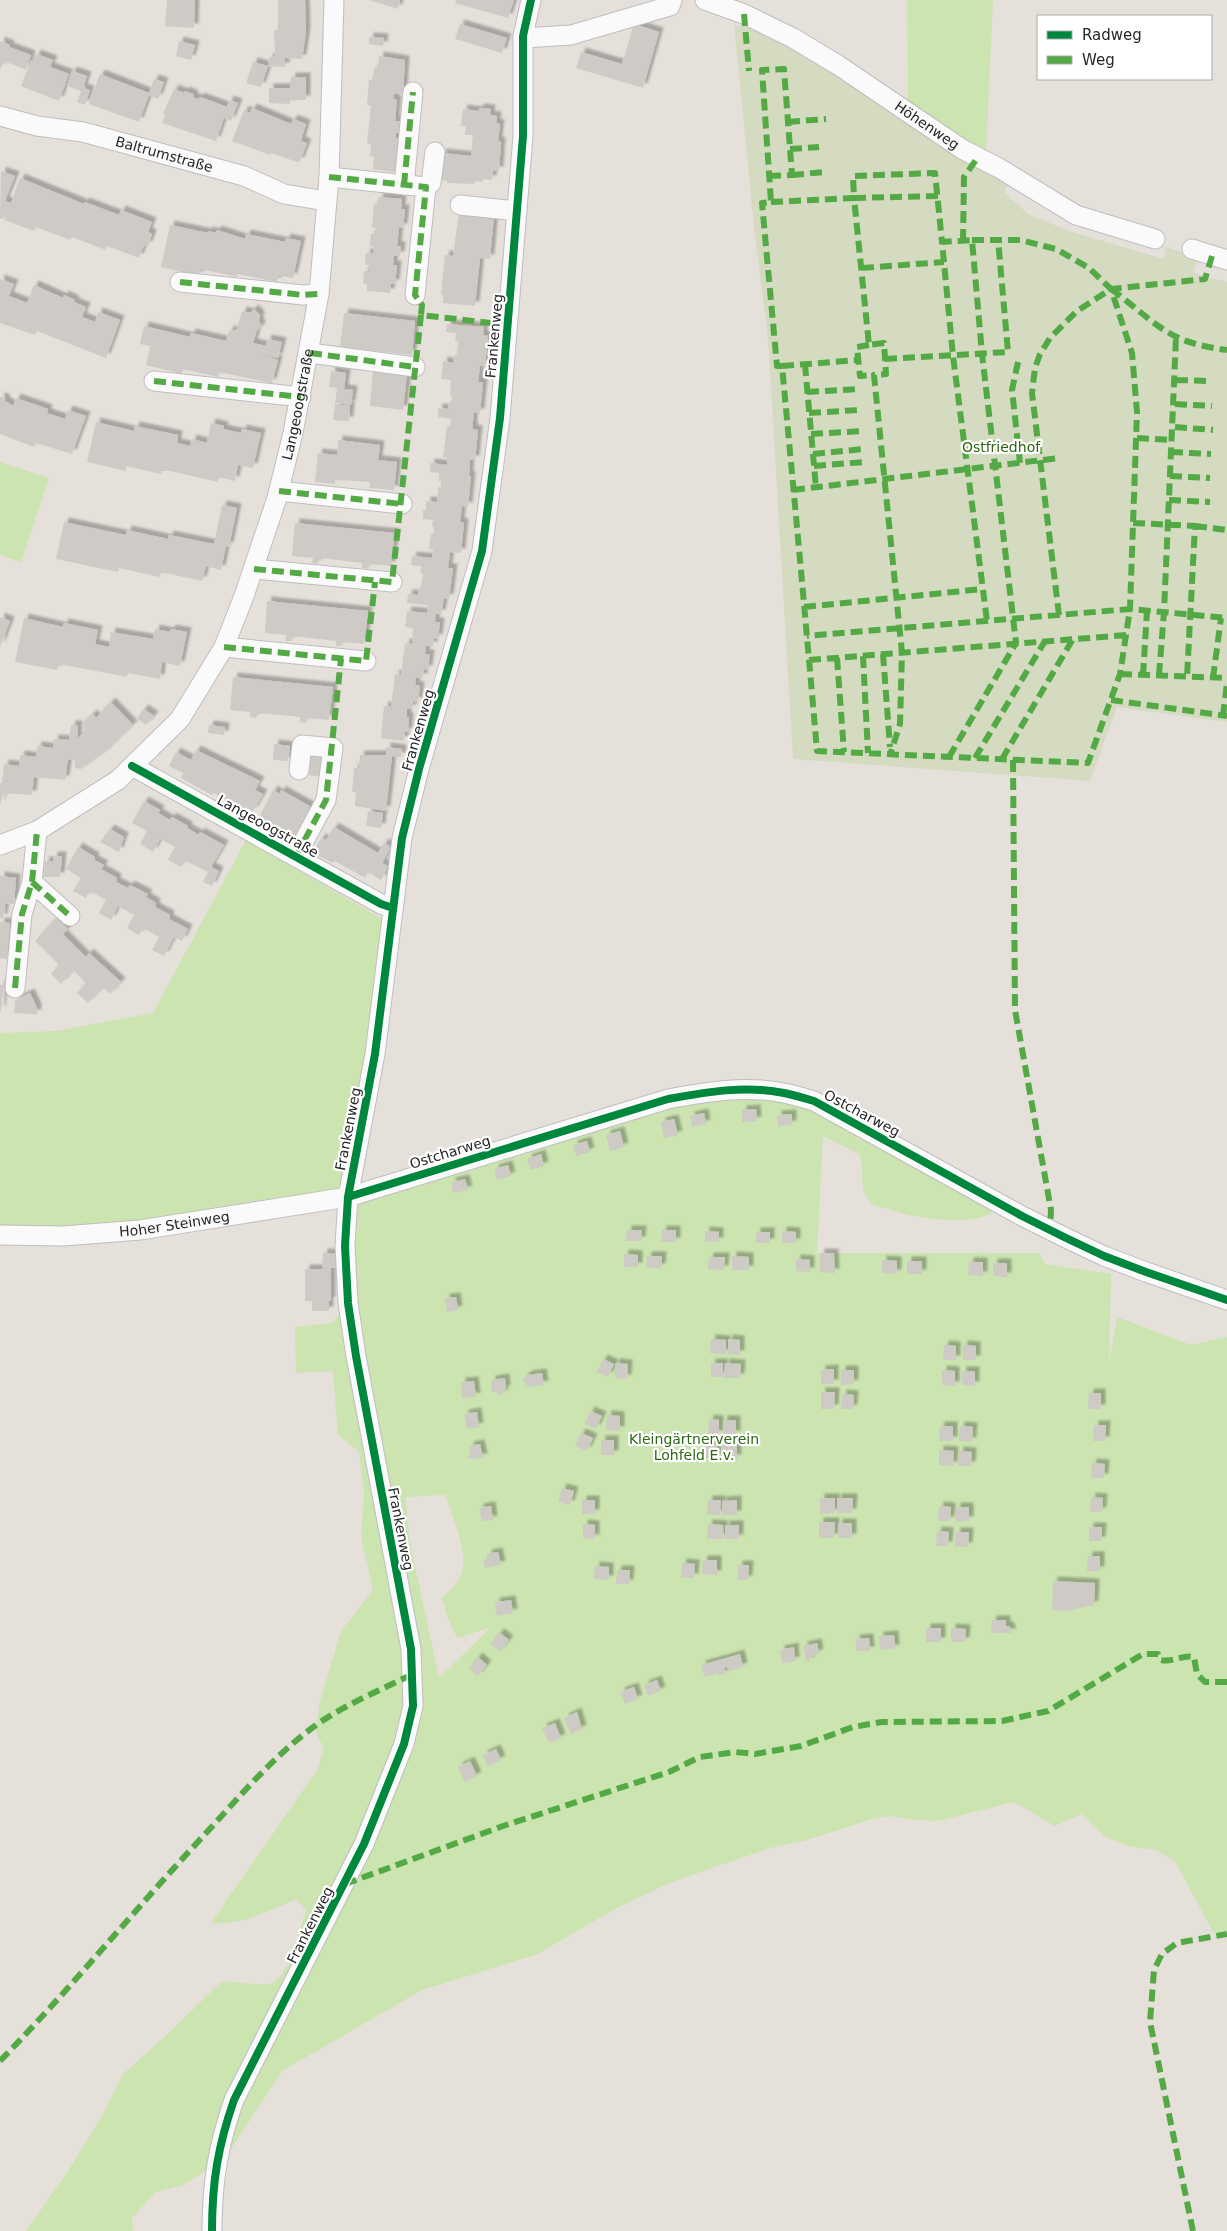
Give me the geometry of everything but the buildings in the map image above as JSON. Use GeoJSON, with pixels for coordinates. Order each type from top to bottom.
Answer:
{"type":"FeatureCollection","features":[{"type":"Feature","properties":{"kind":"street","name":"Langeoogstraße"},"geometry":{"type":"LineString","coordinates":[[0,845],[37,831],[118,780],[180,719],[224,647],[254,569],[279,491],[310,353],[320,294],[329,177],[334,0]]}},
{"type":"Feature","properties":{"kind":"street","name":"Frankenweg"},"geometry":{"type":"LineString","coordinates":[[212,2231],[212,2202],[221,2136],[234,2100],[364,1844],[404,1744],[412,1706],[411,1649],[356,1356],[348,1303],[344,1246],[348,1197],[375,1054],[402,838],[419,769],[482,551],[500,418],[523,136],[523,38],[532,0]]}},
{"type":"Feature","properties":{"kind":"street"},"geometry":{"type":"LineString","coordinates":[[523,38],[571,36],[670,6],[672,0]]}},
{"type":"Feature","properties":{"kind":"street","name":"Höhenweg"},"geometry":{"type":"LineString","coordinates":[[705,0],[744,14],[793,38],[838,65],[962,150],[999,168],[1076,215],[1155,239]]}},
{"type":"Feature","properties":{"kind":"street"},"geometry":{"type":"LineString","coordinates":[[404,185],[413,92]]}},
{"type":"Feature","properties":{"kind":"street","name":"Baltrumstraße"},"geometry":{"type":"LineString","coordinates":[[0,116],[37,126],[83,132],[244,176],[284,194],[326,201]]}},
{"type":"Feature","properties":{"kind":"street"},"geometry":{"type":"LineString","coordinates":[[329,177],[426,187],[431,183],[434,152]]}},
{"type":"Feature","properties":{"kind":"street"},"geometry":{"type":"LineString","coordinates":[[415,296],[426,187]]}},
{"type":"Feature","properties":{"kind":"street"},"geometry":{"type":"LineString","coordinates":[[460,204],[517,211]]}},
{"type":"Feature","properties":{"kind":"street"},"geometry":{"type":"LineString","coordinates":[[1192,250],[1227,260]]}},
{"type":"Feature","properties":{"kind":"street"},"geometry":{"type":"LineString","coordinates":[[180,282],[304,295],[320,294]]}},
{"type":"Feature","properties":{"kind":"street"},"geometry":{"type":"LineString","coordinates":[[310,353],[415,367]]}},
{"type":"Feature","properties":{"kind":"street"},"geometry":{"type":"LineString","coordinates":[[154,381],[301,397]]}},
{"type":"Feature","properties":{"kind":"street"},"geometry":{"type":"LineString","coordinates":[[279,491],[402,504]]}},
{"type":"Feature","properties":{"kind":"street"},"geometry":{"type":"LineString","coordinates":[[254,569],[392,582]]}},
{"type":"Feature","properties":{"kind":"street"},"geometry":{"type":"LineString","coordinates":[[224,647],[366,661]]}},
{"type":"Feature","properties":{"kind":"street"},"geometry":{"type":"LineString","coordinates":[[296,856],[326,800],[333,748],[302,746],[299,770]]}},
{"type":"Feature","properties":{"kind":"street","name":"Langeoogstraße"},"geometry":{"type":"LineString","coordinates":[[132,766],[381,904],[393,908]]}},
{"type":"Feature","properties":{"kind":"street"},"geometry":{"type":"LineString","coordinates":[[15,988],[22,914],[32,882],[37,831]]}},
{"type":"Feature","properties":{"kind":"street"},"geometry":{"type":"LineString","coordinates":[[32,882],[70,916]]}},
{"type":"Feature","properties":{"kind":"street","name":"Ostcharweg"},"geometry":{"type":"LineString","coordinates":[[348,1197],[668,1099],[708,1091],[750,1090],[784,1092],[814,1101],[1022,1216],[1104,1256],[1227,1300]]}},
{"type":"Feature","properties":{"kind":"street","name":"Hoher Steinweg"},"geometry":{"type":"LineString","coordinates":[[0,1235],[63,1236],[140,1230],[348,1197]]}},
{"type":"Feature","properties":{"kind":"green space"},"geometry":{"type":"Polygon","coordinates":[[[907,0],[993,0],[986,154],[908,102],[907,0]]]}},
{"type":"Feature","properties":{"kind":"green space","name":"Ostfriedhof"},"geometry":{"type":"Polygon","coordinates":[[[734,25],[750,28],[834,70],[1009,183],[1004,192],[1028,214],[1069,231],[1164,259],[1166,247],[1198,257],[1193,273],[1227,282],[1227,722],[1117,707],[1090,781],[793,759],[768,338],[754,228],[734,25]]]}},
{"type":"Feature","properties":{"kind":"green space"},"geometry":{"type":"Polygon","coordinates":[[[0,462],[49,478],[21,562],[0,555],[0,462]]]}},
{"type":"Feature","properties":{"kind":"green space"},"geometry":{"type":"Polygon","coordinates":[[[246,840],[384,920],[370,1053],[341,1200],[0,1240],[0,1033],[56,1031],[153,1013],[246,840]]]}},
{"type":"Feature","properties":{"kind":"green space","name":"Kleingärtnerverein Lohfeld E.v."},"geometry":{"type":"Polygon","coordinates":[[[741,1095],[786,1100],[825,1113],[992,1206],[993,1212],[984,1216],[973,1219],[948,1220],[922,1217],[874,1206],[865,1194],[859,1154],[823,1136],[817,1253],[1039,1253],[1045,1264],[1111,1274],[1109,1363],[1117,1317],[1191,1345],[1227,1337],[1227,1931],[1213,1932],[1175,1861],[1156,1850],[1128,1846],[1105,1837],[1081,1814],[1055,1826],[1014,1802],[938,1821],[889,1816],[872,1819],[807,1840],[770,1848],[669,1883],[613,1910],[538,1954],[422,1990],[282,2071],[225,2158],[184,2185],[156,2192],[131,2219],[134,2231],[26,2231],[68,2171],[103,2114],[123,2074],[170,2032],[222,1981],[269,1984],[276,1981],[282,1974],[293,1953],[306,1910],[296,1899],[234,1922],[211,1923],[317,1770],[324,1748],[316,1733],[319,1705],[341,1631],[373,1590],[361,1537],[364,1495],[359,1452],[338,1435],[333,1371],[296,1373],[295,1327],[331,1323],[355,1299],[355,1217],[360,1203],[368,1196],[659,1107],[741,1095]],[[445,1495],[405,1497],[410,1543],[439,1678],[491,1627],[457,1638],[447,1616],[442,1598],[460,1577],[463,1569],[463,1559],[456,1524],[445,1495]]]}},
{"type":"Feature","properties":{"kind":"marked path"},"geometry":{"type":"LineString","coordinates":[[744,14],[749,71]]}},
{"type":"Feature","properties":{"kind":"marked path"},"geometry":{"type":"LineString","coordinates":[[769,176],[792,175],[784,69],[762,70],[771,202],[762,203],[777,366],[782,366],[817,751],[1088,763],[1120,674],[1130,609],[807,636]]}},
{"type":"Feature","properties":{"kind":"marked path"},"geometry":{"type":"LineString","coordinates":[[404,185],[413,92]]}},
{"type":"Feature","properties":{"kind":"marked path"},"geometry":{"type":"LineString","coordinates":[[788,122],[826,119]]}},
{"type":"Feature","properties":{"kind":"marked path"},"geometry":{"type":"LineString","coordinates":[[790,149],[819,147]]}},
{"type":"Feature","properties":{"kind":"marked path"},"geometry":{"type":"LineString","coordinates":[[963,241],[964,177],[978,157]]}},
{"type":"Feature","properties":{"kind":"marked path"},"geometry":{"type":"LineString","coordinates":[[792,175],[825,172]]}},
{"type":"Feature","properties":{"kind":"marked path"},"geometry":{"type":"LineString","coordinates":[[938,196],[854,198],[853,176],[935,173],[942,242]]}},
{"type":"Feature","properties":{"kind":"marked path"},"geometry":{"type":"LineString","coordinates":[[329,177],[426,187],[415,295],[422,305],[421,315],[508,325]]}},
{"type":"Feature","properties":{"kind":"marked path"},"geometry":{"type":"LineString","coordinates":[[771,202],[854,198],[869,345],[884,343],[886,374],[874,375],[902,653],[900,724],[891,752]]}},
{"type":"Feature","properties":{"kind":"marked path"},"geometry":{"type":"LineString","coordinates":[[885,359],[1008,352],[998,239]]}},
{"type":"Feature","properties":{"kind":"marked path"},"geometry":{"type":"LineString","coordinates":[[972,240],[1020,240],[1056,249],[1089,268],[1111,289],[1132,353],[1137,412],[1130,609],[1227,618]]}},
{"type":"Feature","properties":{"kind":"marked path"},"geometry":{"type":"LineString","coordinates":[[949,757],[1016,643],[982,354],[972,240],[942,242],[953,356],[987,621]]}},
{"type":"Feature","properties":{"kind":"marked path"},"geometry":{"type":"LineString","coordinates":[[1059,615],[1032,393],[1035,368],[1040,354],[1050,338],[1077,311],[1111,289],[1205,279],[1212,256]]}},
{"type":"Feature","properties":{"kind":"marked path"},"geometry":{"type":"LineString","coordinates":[[862,268],[944,262]]}},
{"type":"Feature","properties":{"kind":"marked path"},"geometry":{"type":"LineString","coordinates":[[180,282],[303,295],[319,294]]}},
{"type":"Feature","properties":{"kind":"marked path"},"geometry":{"type":"LineString","coordinates":[[1111,289],[1153,323],[1171,334],[1192,343],[1227,350]]}},
{"type":"Feature","properties":{"kind":"marked path"},"geometry":{"type":"LineString","coordinates":[[254,569],[392,582],[421,315]]}},
{"type":"Feature","properties":{"kind":"marked path"},"geometry":{"type":"LineString","coordinates":[[1159,675],[1164,612],[1176,337]]}},
{"type":"Feature","properties":{"kind":"marked path"},"geometry":{"type":"LineString","coordinates":[[869,345],[857,347],[860,376],[874,375]]}},
{"type":"Feature","properties":{"kind":"marked path"},"geometry":{"type":"LineString","coordinates":[[310,353],[415,367]]}},
{"type":"Feature","properties":{"kind":"marked path"},"geometry":{"type":"LineString","coordinates":[[782,366],[858,360]]}},
{"type":"Feature","properties":{"kind":"marked path"},"geometry":{"type":"LineString","coordinates":[[1018,362],[1012,390],[1020,463]]}},
{"type":"Feature","properties":{"kind":"marked path"},"geometry":{"type":"LineString","coordinates":[[805,364],[816,488]]}},
{"type":"Feature","properties":{"kind":"marked path"},"geometry":{"type":"LineString","coordinates":[[1176,380],[1210,381]]}},
{"type":"Feature","properties":{"kind":"marked path"},"geometry":{"type":"LineString","coordinates":[[154,381],[301,397]]}},
{"type":"Feature","properties":{"kind":"marked path"},"geometry":{"type":"LineString","coordinates":[[807,392],[858,389]]}},
{"type":"Feature","properties":{"kind":"marked path"},"geometry":{"type":"LineString","coordinates":[[1175,404],[1212,406]]}},
{"type":"Feature","properties":{"kind":"marked path"},"geometry":{"type":"LineString","coordinates":[[809,413],[859,410]]}},
{"type":"Feature","properties":{"kind":"marked path"},"geometry":{"type":"LineString","coordinates":[[1175,427],[1213,430]]}},
{"type":"Feature","properties":{"kind":"marked path"},"geometry":{"type":"LineString","coordinates":[[811,434],[862,431]]}},
{"type":"Feature","properties":{"kind":"marked path"},"geometry":{"type":"LineString","coordinates":[[1137,438],[1172,440]]}},
{"type":"Feature","properties":{"kind":"marked path"},"geometry":{"type":"LineString","coordinates":[[813,454],[863,449]]}},
{"type":"Feature","properties":{"kind":"marked path"},"geometry":{"type":"LineString","coordinates":[[1171,452],[1211,454]]}},
{"type":"Feature","properties":{"kind":"marked path"},"geometry":{"type":"LineString","coordinates":[[793,490],[1059,458]]}},
{"type":"Feature","properties":{"kind":"marked path"},"geometry":{"type":"LineString","coordinates":[[814,466],[864,462]]}},
{"type":"Feature","properties":{"kind":"marked path"},"geometry":{"type":"LineString","coordinates":[[1170,476],[1210,478]]}},
{"type":"Feature","properties":{"kind":"marked path"},"geometry":{"type":"LineString","coordinates":[[279,491],[402,504]]}},
{"type":"Feature","properties":{"kind":"marked path"},"geometry":{"type":"LineString","coordinates":[[1169,500],[1210,502]]}},
{"type":"Feature","properties":{"kind":"marked path"},"geometry":{"type":"LineString","coordinates":[[1133,523],[1195,526],[1187,677]]}},
{"type":"Feature","properties":{"kind":"marked path"},"geometry":{"type":"LineString","coordinates":[[1195,526],[1227,530]]}},
{"type":"Feature","properties":{"kind":"marked path"},"geometry":{"type":"LineString","coordinates":[[224,647],[366,661],[375,582]]}},
{"type":"Feature","properties":{"kind":"marked path"},"geometry":{"type":"LineString","coordinates":[[804,607],[983,589]]}},
{"type":"Feature","properties":{"kind":"marked path"},"geometry":{"type":"LineString","coordinates":[[1143,675],[1147,611]]}},
{"type":"Feature","properties":{"kind":"marked path"},"geometry":{"type":"LineString","coordinates":[[1213,678],[1221,618]]}},
{"type":"Feature","properties":{"kind":"marked path"},"geometry":{"type":"LineString","coordinates":[[809,660],[1127,635]]}},
{"type":"Feature","properties":{"kind":"marked path"},"geometry":{"type":"LineString","coordinates":[[1002,759],[1073,639]]}},
{"type":"Feature","properties":{"kind":"marked path"},"geometry":{"type":"LineString","coordinates":[[975,758],[1045,641]]}},
{"type":"Feature","properties":{"kind":"marked path"},"geometry":{"type":"LineString","coordinates":[[883,654],[890,747]]}},
{"type":"Feature","properties":{"kind":"marked path"},"geometry":{"type":"LineString","coordinates":[[863,656],[868,753]]}},
{"type":"Feature","properties":{"kind":"marked path"},"geometry":{"type":"LineString","coordinates":[[837,658],[844,752]]}},
{"type":"Feature","properties":{"kind":"marked path"},"geometry":{"type":"LineString","coordinates":[[296,856],[326,800],[341,659]]}},
{"type":"Feature","properties":{"kind":"marked path"},"geometry":{"type":"LineString","coordinates":[[1120,674],[1227,678]]}},
{"type":"Feature","properties":{"kind":"marked path"},"geometry":{"type":"LineString","coordinates":[[1223,716],[1227,683]]}},
{"type":"Feature","properties":{"kind":"marked path"},"geometry":{"type":"LineString","coordinates":[[1111,700],[1227,716]]}},
{"type":"Feature","properties":{"kind":"marked path"},"geometry":{"type":"LineString","coordinates":[[1013,760],[1015,1010],[1051,1210],[1050,1230]]}},
{"type":"Feature","properties":{"kind":"marked path"},"geometry":{"type":"LineString","coordinates":[[15,988],[22,914],[32,882],[37,831]]}},
{"type":"Feature","properties":{"kind":"marked path"},"geometry":{"type":"LineString","coordinates":[[32,882],[70,916]]}},
{"type":"Feature","properties":{"kind":"marked path"},"geometry":{"type":"LineString","coordinates":[[345,1884],[503,1826],[669,1772],[700,1757],[735,1752],[755,1754],[801,1746],[853,1727],[882,1722],[1002,1721],[1048,1711],[1143,1654],[1158,1654],[1161,1660],[1165,1661],[1190,1656],[1194,1657],[1197,1674],[1205,1682],[1227,1682]]}},
{"type":"Feature","properties":{"kind":"marked path"},"geometry":{"type":"LineString","coordinates":[[0,2061],[53,2005],[257,1777],[284,1751],[312,1728],[335,1713],[411,1675]]}},
{"type":"Feature","properties":{"kind":"marked path"},"geometry":{"type":"LineString","coordinates":[[1193,2231],[1150,2022],[1154,1970],[1162,1954],[1177,1943],[1227,1934]]}},
{"type":"Feature","properties":{"kind":"cycle path"},"geometry":{"type":"LineString","coordinates":[[212,2231],[213,2196],[217,2164],[234,2100],[364,1844],[404,1744],[413,1706],[411,1649],[356,1356],[348,1303],[345,1246],[348,1197],[375,1054],[402,838],[419,769],[482,551],[500,418],[523,136],[523,36],[531,0]]}},
{"type":"Feature","properties":{"kind":"cycle path"},"geometry":{"type":"LineString","coordinates":[[132,766],[381,904],[393,908]]}},
{"type":"Feature","properties":{"kind":"cycle path"},"geometry":{"type":"LineString","coordinates":[[348,1197],[668,1099],[726,1090],[770,1091],[814,1101],[1022,1216],[1104,1256],[1227,1300]]}}]}
